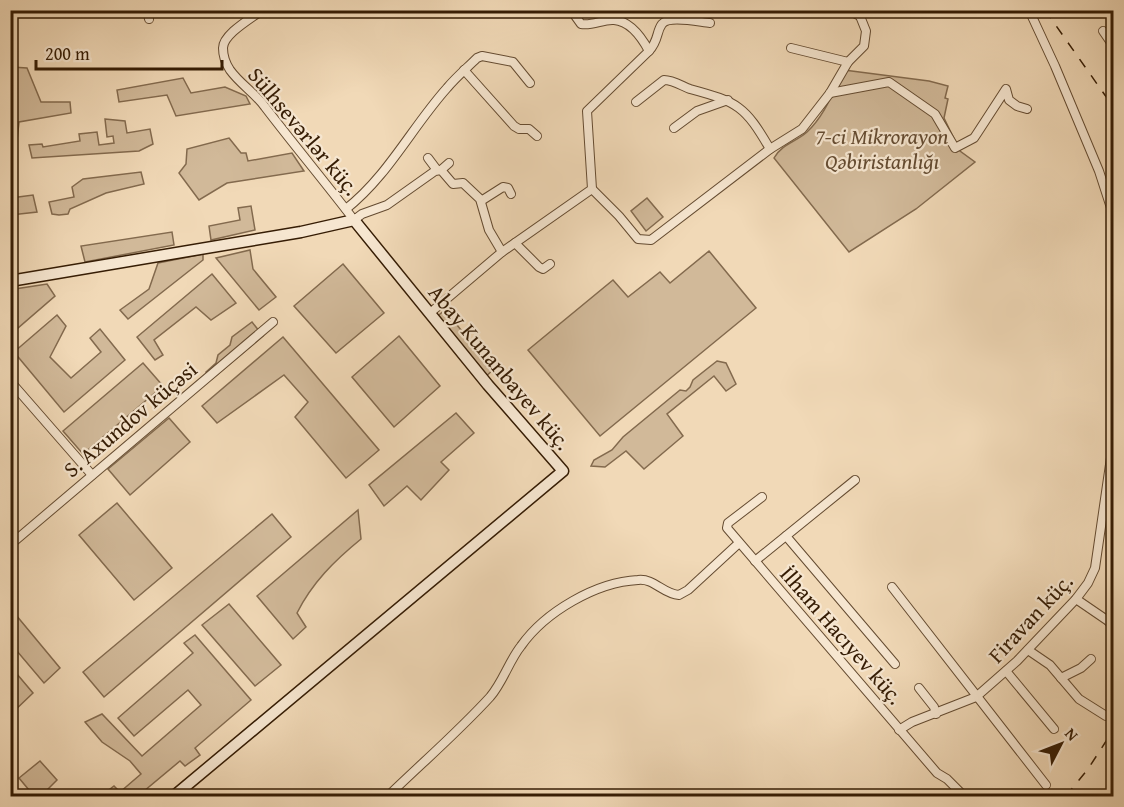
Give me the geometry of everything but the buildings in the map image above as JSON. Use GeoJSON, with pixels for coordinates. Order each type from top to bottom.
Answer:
{"type":"FeatureCollection","features":[{"type":"Feature","properties":{"kind":"street"},"geometry":{"type":"LineString","coordinates":[[10,12],[20,10]]}},
{"type":"Feature","properties":{"kind":"street","name":"Sülhsevərlər küç."},"geometry":{"type":"LineString","coordinates":[[262,10],[237,28],[226,41],[223,50],[228,66],[237,79],[265,106],[284,134],[354,220]]}},
{"type":"Feature","properties":{"kind":"street"},"geometry":{"type":"LineString","coordinates":[[571,10],[581,24],[590,26],[614,20],[628,24],[650,51]]}},
{"type":"Feature","properties":{"kind":"street"},"geometry":{"type":"LineString","coordinates":[[710,23],[679,19],[667,20],[661,24],[656,43],[650,51],[587,111],[592,189],[638,239],[651,240],[770,149],[802,129],[830,93],[848,62],[864,46],[866,31],[861,14],[848,10]]}},
{"type":"Feature","properties":{"kind":"street"},"geometry":{"type":"LineString","coordinates":[[1029,10],[1110,194],[1113,217]]}},
{"type":"Feature","properties":{"kind":"street"},"geometry":{"type":"LineString","coordinates":[[1103,31],[1113,47]]}},
{"type":"Feature","properties":{"kind":"street"},"geometry":{"type":"LineString","coordinates":[[791,48],[848,62]]}},
{"type":"Feature","properties":{"kind":"street"},"geometry":{"type":"LineString","coordinates":[[346,209],[361,197],[378,178],[447,88],[477,58],[482,56],[513,62],[530,83]]}},
{"type":"Feature","properties":{"kind":"street"},"geometry":{"type":"LineString","coordinates":[[464,70],[514,126],[519,129],[529,129],[537,136]]}},
{"type":"Feature","properties":{"kind":"street"},"geometry":{"type":"LineString","coordinates":[[636,102],[664,80],[729,100],[738,105],[754,123],[770,149]]}},
{"type":"Feature","properties":{"kind":"street"},"geometry":{"type":"LineString","coordinates":[[830,93],[889,82],[934,114],[955,148],[974,138],[984,126],[1006,88],[1009,100],[1027,109]]}},
{"type":"Feature","properties":{"kind":"street"},"geometry":{"type":"LineString","coordinates":[[674,129],[697,111],[729,100]]}},
{"type":"Feature","properties":{"kind":"street"},"geometry":{"type":"LineString","coordinates":[[428,158],[453,183],[463,183],[481,201],[489,230],[502,252]]}},
{"type":"Feature","properties":{"kind":"street"},"geometry":{"type":"LineString","coordinates":[[10,281],[339,225],[387,205],[449,163]]}},
{"type":"Feature","properties":{"kind":"street"},"geometry":{"type":"LineString","coordinates":[[481,201],[503,187],[508,188],[512,194]]}},
{"type":"Feature","properties":{"kind":"street"},"geometry":{"type":"LineString","coordinates":[[430,313],[502,252],[592,189]]}},
{"type":"Feature","properties":{"kind":"street","name":"Abay Kunanbayev küç."},"geometry":{"type":"LineString","coordinates":[[174,796],[563,471],[488,385],[354,220]]}},
{"type":"Feature","properties":{"kind":"street"},"geometry":{"type":"LineString","coordinates":[[515,243],[539,267],[543,269],[550,264]]}},
{"type":"Feature","properties":{"kind":"street","name":"S. Axundov küçəsi"},"geometry":{"type":"LineString","coordinates":[[10,544],[273,322]]}},
{"type":"Feature","properties":{"kind":"street"},"geometry":{"type":"LineString","coordinates":[[10,381],[92,475]]}},
{"type":"Feature","properties":{"kind":"street","name":"Firavan küç."},"geometry":{"type":"LineString","coordinates":[[899,730],[912,722],[976,697],[1028,650],[1088,583],[1095,568],[1113,437]]}},
{"type":"Feature","properties":{"kind":"street"},"geometry":{"type":"LineString","coordinates":[[755,561],[855,480]]}},
{"type":"Feature","properties":{"kind":"street","name":"İlham Hacıyev küç."},"geometry":{"type":"LineString","coordinates":[[762,497],[728,524],[727,528],[899,730],[937,772],[964,796]]}},
{"type":"Feature","properties":{"kind":"street"},"geometry":{"type":"LineString","coordinates":[[786,536],[895,664]]}},
{"type":"Feature","properties":{"kind":"street"},"geometry":{"type":"LineString","coordinates":[[388,796],[492,695],[521,645],[555,612],[605,587],[634,580],[650,581],[663,591],[679,595],[688,590],[739,543]]}},
{"type":"Feature","properties":{"kind":"street"},"geometry":{"type":"LineString","coordinates":[[892,587],[1046,785]]}},
{"type":"Feature","properties":{"kind":"street"},"geometry":{"type":"LineString","coordinates":[[1076,599],[1111,624],[1113,611]]}},
{"type":"Feature","properties":{"kind":"street"},"geometry":{"type":"LineString","coordinates":[[1028,650],[1046,661],[1079,699],[1106,717]]}},
{"type":"Feature","properties":{"kind":"street"},"geometry":{"type":"LineString","coordinates":[[1061,678],[1081,668],[1091,658]]}},
{"type":"Feature","properties":{"kind":"street"},"geometry":{"type":"LineString","coordinates":[[1006,671],[1054,729]]}},
{"type":"Feature","properties":{"kind":"street"},"geometry":{"type":"LineString","coordinates":[[919,688],[934,707],[936,714]]}},
{"type":"Feature","properties":{"kind":"green space"},"geometry":{"type":"Polygon","coordinates":[[[11,67],[27,68],[41,102],[70,102],[71,113],[19,122],[16,149],[11,149],[11,104],[16,103],[11,67]]]}},
{"type":"Feature","properties":{"kind":"green space","name":"7-ci Mikrorayon Qəbiristanlığı"},"geometry":{"type":"Polygon","coordinates":[[[844,70],[929,81],[948,86],[944,118],[960,151],[975,162],[916,209],[849,252],[774,158],[781,149],[807,132],[819,118],[844,70]]]}},
{"type":"Feature","properties":{"kind":"green space"},"geometry":{"type":"Polygon","coordinates":[[[183,78],[191,93],[225,87],[246,96],[250,104],[176,116],[167,95],[119,102],[117,90],[183,78]]]}},
{"type":"Feature","properties":{"kind":"green space"},"geometry":{"type":"Polygon","coordinates":[[[105,119],[125,121],[127,133],[150,129],[153,144],[139,151],[32,158],[29,145],[42,144],[43,147],[80,141],[79,134],[97,132],[99,145],[114,143],[113,136],[107,137],[105,119]]]}},
{"type":"Feature","properties":{"kind":"green space"},"geometry":{"type":"Polygon","coordinates":[[[229,138],[241,153],[246,153],[248,161],[292,153],[304,171],[227,183],[199,200],[179,173],[186,164],[187,149],[229,138]]]}},
{"type":"Feature","properties":{"kind":"green space"},"geometry":{"type":"Polygon","coordinates":[[[141,172],[144,184],[106,193],[70,209],[68,214],[52,214],[49,202],[74,197],[72,187],[83,179],[141,172]]]}},
{"type":"Feature","properties":{"kind":"green space"},"geometry":{"type":"Polygon","coordinates":[[[33,195],[37,212],[11,215],[11,198],[33,195]]]}},
{"type":"Feature","properties":{"kind":"green space"},"geometry":{"type":"Polygon","coordinates":[[[647,198],[663,217],[646,231],[631,211],[647,198]]]}},
{"type":"Feature","properties":{"kind":"green space"},"geometry":{"type":"Polygon","coordinates":[[[251,206],[255,230],[211,240],[209,226],[240,220],[238,208],[251,206]]]}},
{"type":"Feature","properties":{"kind":"green space"},"geometry":{"type":"Polygon","coordinates":[[[172,232],[174,245],[85,262],[81,246],[172,232]]]}},
{"type":"Feature","properties":{"kind":"green space"},"geometry":{"type":"Polygon","coordinates":[[[250,250],[253,269],[276,297],[259,310],[216,258],[250,250]]]}},
{"type":"Feature","properties":{"kind":"green space"},"geometry":{"type":"Polygon","coordinates":[[[709,251],[756,308],[600,436],[528,350],[613,280],[628,297],[660,272],[670,283],[709,251]]]}},
{"type":"Feature","properties":{"kind":"green space"},"geometry":{"type":"Polygon","coordinates":[[[203,254],[203,260],[128,319],[120,310],[149,289],[158,263],[203,254]]]}},
{"type":"Feature","properties":{"kind":"green space"},"geometry":{"type":"Polygon","coordinates":[[[343,264],[384,313],[336,353],[294,306],[343,264]]]}},
{"type":"Feature","properties":{"kind":"green space"},"geometry":{"type":"Polygon","coordinates":[[[212,274],[236,303],[211,320],[196,307],[154,340],[163,355],[155,360],[137,337],[212,274]]]}},
{"type":"Feature","properties":{"kind":"green space"},"geometry":{"type":"Polygon","coordinates":[[[47,284],[55,296],[11,334],[11,304],[17,303],[15,289],[47,284]]]}},
{"type":"Feature","properties":{"kind":"green space"},"geometry":{"type":"Polygon","coordinates":[[[445,310],[493,370],[484,378],[435,318],[445,310]]]}},
{"type":"Feature","properties":{"kind":"green space"},"geometry":{"type":"Polygon","coordinates":[[[57,315],[66,326],[50,357],[71,378],[101,352],[90,338],[100,329],[125,360],[64,412],[14,352],[57,315]]]}},
{"type":"Feature","properties":{"kind":"green space"},"geometry":{"type":"Polygon","coordinates":[[[252,322],[263,336],[212,379],[206,372],[216,363],[218,355],[230,345],[232,337],[252,322]]]}},
{"type":"Feature","properties":{"kind":"green space"},"geometry":{"type":"Polygon","coordinates":[[[399,336],[440,386],[394,427],[352,377],[399,336]]]}},
{"type":"Feature","properties":{"kind":"green space"},"geometry":{"type":"Polygon","coordinates":[[[283,337],[379,450],[346,478],[295,417],[308,402],[284,375],[217,423],[202,406],[283,337]]]}},
{"type":"Feature","properties":{"kind":"green space"},"geometry":{"type":"Polygon","coordinates":[[[717,361],[726,363],[736,384],[726,391],[714,376],[667,414],[683,436],[644,469],[626,451],[605,467],[591,466],[594,460],[612,450],[623,437],[680,390],[686,391],[693,380],[717,361]]]}},
{"type":"Feature","properties":{"kind":"green space"},"geometry":{"type":"Polygon","coordinates":[[[143,363],[163,386],[83,454],[63,431],[143,363]]]}},
{"type":"Feature","properties":{"kind":"green space"},"geometry":{"type":"Polygon","coordinates":[[[456,413],[474,433],[441,462],[449,470],[421,500],[407,486],[384,506],[369,485],[456,413]]]}},
{"type":"Feature","properties":{"kind":"green space"},"geometry":{"type":"Polygon","coordinates":[[[169,418],[190,442],[130,495],[108,469],[169,418]]]}},
{"type":"Feature","properties":{"kind":"green space"},"geometry":{"type":"Polygon","coordinates":[[[117,503],[172,568],[134,600],[79,535],[117,503]]]}},
{"type":"Feature","properties":{"kind":"green space"},"geometry":{"type":"Polygon","coordinates":[[[358,510],[361,539],[333,564],[310,592],[297,613],[306,627],[293,639],[257,596],[358,510]]]}},
{"type":"Feature","properties":{"kind":"green space"},"geometry":{"type":"Polygon","coordinates":[[[272,514],[291,537],[104,697],[83,672],[272,514]]]}},
{"type":"Feature","properties":{"kind":"green space"},"geometry":{"type":"Polygon","coordinates":[[[229,604],[281,665],[255,686],[202,625],[229,604]]]}},
{"type":"Feature","properties":{"kind":"green space"},"geometry":{"type":"Polygon","coordinates":[[[11,609],[60,668],[44,683],[11,644],[11,609]]]}},
{"type":"Feature","properties":{"kind":"green space"},"geometry":{"type":"Polygon","coordinates":[[[195,635],[251,700],[195,748],[200,755],[185,766],[180,761],[138,796],[101,796],[114,786],[120,792],[141,774],[130,761],[102,742],[85,722],[102,714],[142,756],[201,705],[188,690],[134,736],[118,718],[193,653],[184,643],[195,635]]]}},
{"type":"Feature","properties":{"kind":"green space"},"geometry":{"type":"Polygon","coordinates":[[[11,667],[33,693],[10,714],[11,667]]]}},
{"type":"Feature","properties":{"kind":"green space"},"geometry":{"type":"Polygon","coordinates":[[[40,761],[57,780],[47,790],[52,796],[34,796],[19,778],[40,761]]]}},
{"type":"Feature","properties":{"kind":"railway"},"geometry":{"type":"LineString","coordinates":[[1045,10],[1114,108]]}},
{"type":"Feature","properties":{"kind":"railway"},"geometry":{"type":"LineString","coordinates":[[1066,796],[1088,769],[1114,729]]}}]}
